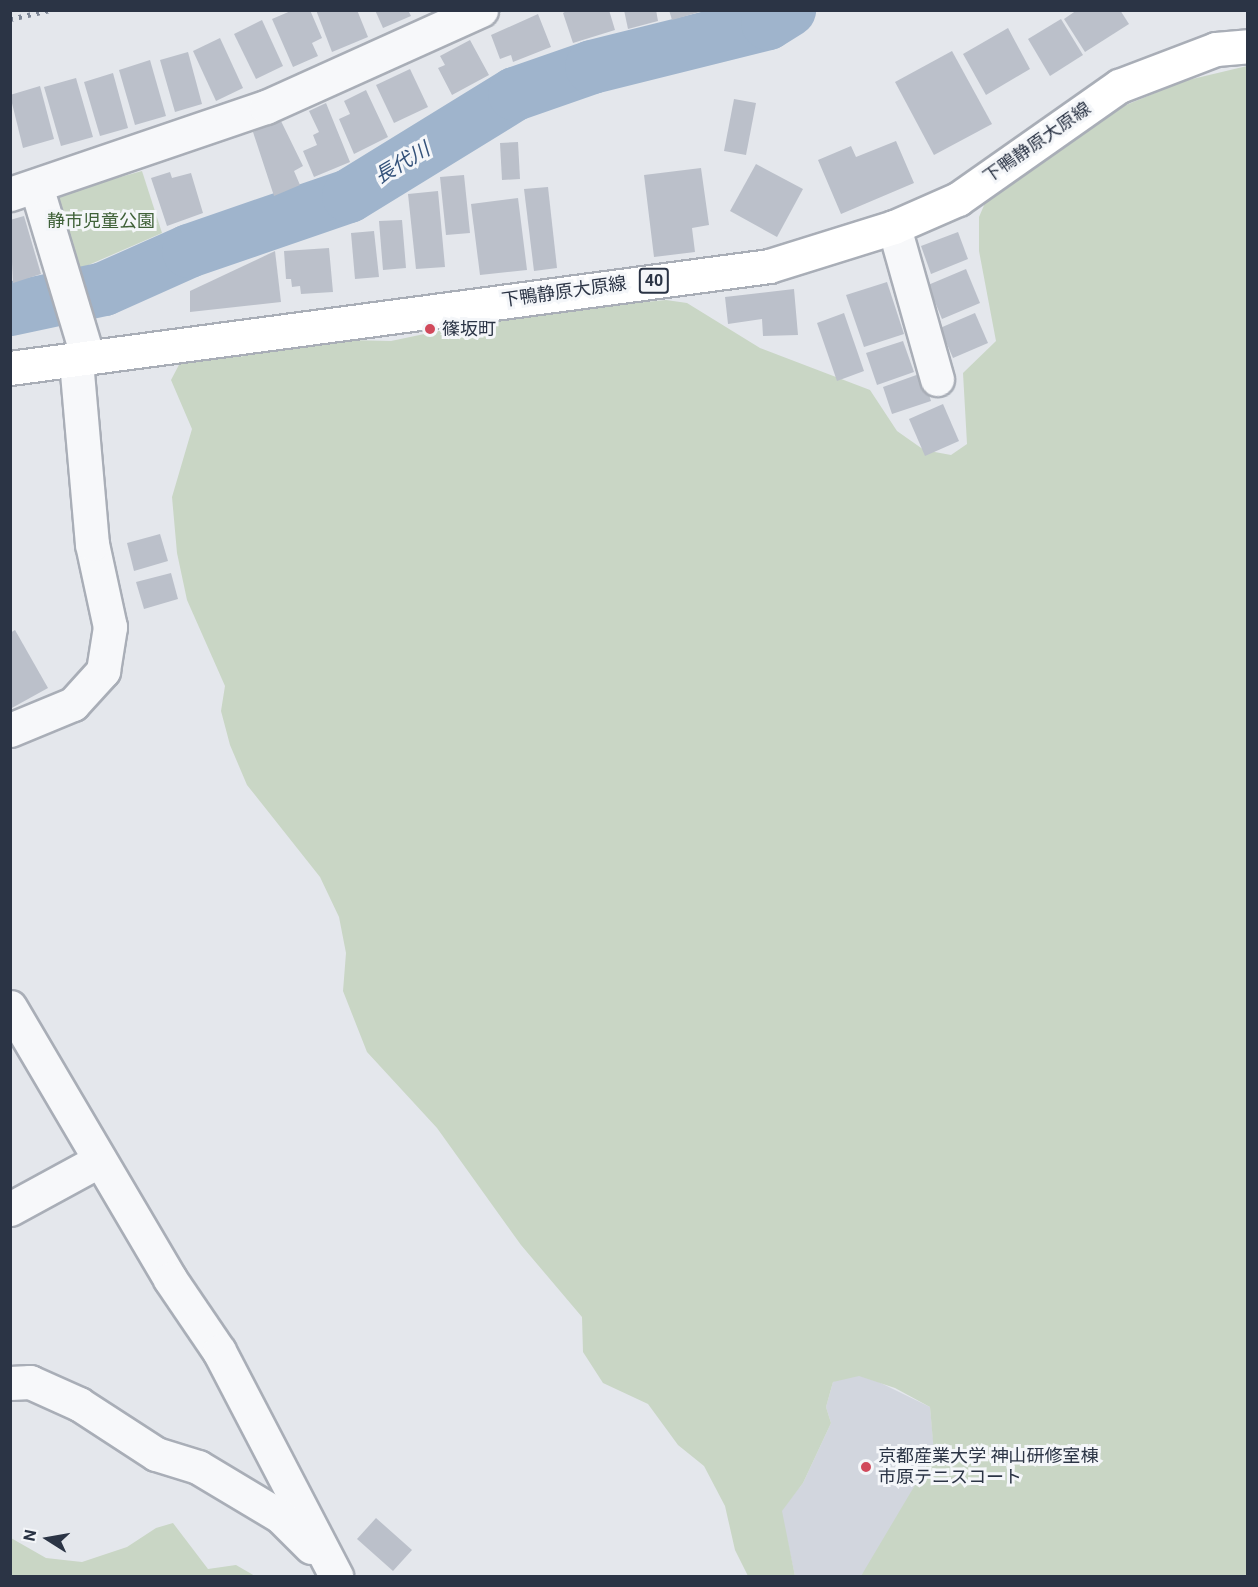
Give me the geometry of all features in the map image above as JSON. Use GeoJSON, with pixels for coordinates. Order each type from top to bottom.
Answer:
{"type":"FeatureCollection","features":[{"type":"Feature","properties":{"kind":"main road","name":"下鴨静原大原線"},"geometry":{"type":"LineString","coordinates":[[10,368],[769,266],[894,227],[958,199],[1119,86],[1216,49],[1248,46]]}},
{"type":"Feature","properties":{"kind":"street"},"geometry":{"type":"LineString","coordinates":[[10,730],[74,704],[103,671],[110,627],[92,544],[82,359],[78,327],[60,259],[23,190],[266,107],[481,10]]}},
{"type":"Feature","properties":{"kind":"street"},"geometry":{"type":"LineString","coordinates":[[894,227],[938,379]]}},
{"type":"Feature","properties":{"kind":"street"},"geometry":{"type":"LineString","coordinates":[[10,1007],[21,1054],[100,1160],[170,1279],[219,1351],[334,1572]]}},
{"type":"Feature","properties":{"kind":"street"},"geometry":{"type":"LineString","coordinates":[[10,1209],[100,1160]]}},
{"type":"Feature","properties":{"kind":"street"},"geometry":{"type":"LineString","coordinates":[[10,1383],[30,1382],[79,1404],[156,1454],[198,1467],[280,1516],[334,1572]]}},
{"type":"Feature","properties":{"kind":"shaded area","name":"京都産業大学 神山研修室棟 市原テニスコート"},"geometry":{"type":"Polygon","coordinates":[[[856,1371],[930,1407],[934,1449],[888,1537],[861,1576],[795,1576],[781,1511],[803,1483],[831,1423],[826,1407],[833,1382],[856,1371]]]}},
{"type":"Feature","properties":{"kind":"green space"},"geometry":{"type":"Polygon","coordinates":[[[1247,66],[1247,1576],[861,1576],[934,1453],[930,1407],[895,1388],[859,1376],[833,1382],[826,1407],[831,1423],[803,1483],[782,1511],[795,1576],[748,1576],[735,1550],[725,1506],[704,1466],[678,1445],[648,1404],[603,1383],[583,1352],[582,1317],[521,1245],[437,1128],[367,1052],[343,991],[346,953],[339,917],[320,877],[247,785],[230,745],[221,711],[225,686],[187,600],[177,553],[172,497],[192,429],[171,380],[181,361],[216,353],[240,357],[302,339],[391,341],[520,314],[666,300],[687,303],[760,348],[870,390],[897,431],[924,450],[951,455],[967,444],[963,373],[996,341],[979,251],[979,217],[988,196],[1062,140],[1114,110],[1184,81],[1247,66]]]}},
{"type":"Feature","properties":{"kind":"green space","name":"静市児童公園"},"geometry":{"type":"Polygon","coordinates":[[[142,171],[162,233],[77,270],[52,196],[142,171]]]}},
{"type":"Feature","properties":{"kind":"green space"},"geometry":{"type":"Polygon","coordinates":[[[173,1523],[208,1569],[236,1565],[255,1576],[11,1576],[11,1538],[46,1558],[82,1562],[127,1547],[156,1528],[173,1523]]]}},
{"type":"Feature","properties":{"kind":"building"},"geometry":{"type":"Polygon","coordinates":[[[293,10],[310,10],[322,38],[312,43],[318,56],[293,67],[272,19],[293,10]]]}},
{"type":"Feature","properties":{"kind":"building"},"geometry":{"type":"Polygon","coordinates":[[[316,10],[357,10],[368,37],[332,52],[316,10]]]}},
{"type":"Feature","properties":{"kind":"building"},"geometry":{"type":"Polygon","coordinates":[[[375,10],[408,10],[411,16],[383,28],[375,10]]]}},
{"type":"Feature","properties":{"kind":"building"},"geometry":{"type":"Polygon","coordinates":[[[568,10],[609,10],[615,30],[573,43],[563,13],[568,10]]]}},
{"type":"Feature","properties":{"kind":"building"},"geometry":{"type":"Polygon","coordinates":[[[624,10],[656,10],[658,21],[628,29],[624,10]]]}},
{"type":"Feature","properties":{"kind":"building"},"geometry":{"type":"Polygon","coordinates":[[[669,10],[703,10],[703,11],[672,20],[669,10]]]}},
{"type":"Feature","properties":{"kind":"building"},"geometry":{"type":"Polygon","coordinates":[[[1077,10],[1120,10],[1129,24],[1085,52],[1064,19],[1077,10]]]}},
{"type":"Feature","properties":{"kind":"building"},"geometry":{"type":"Polygon","coordinates":[[[538,14],[551,47],[513,62],[511,55],[500,59],[491,35],[538,14]]]}},
{"type":"Feature","properties":{"kind":"building"},"geometry":{"type":"Polygon","coordinates":[[[1061,19],[1083,55],[1050,76],[1028,39],[1061,19]]]}},
{"type":"Feature","properties":{"kind":"building"},"geometry":{"type":"Polygon","coordinates":[[[262,20],[283,66],[256,79],[234,34],[262,20]]]}},
{"type":"Feature","properties":{"kind":"building"},"geometry":{"type":"Polygon","coordinates":[[[1008,28],[1030,69],[986,95],[963,54],[1008,28]]]}},
{"type":"Feature","properties":{"kind":"building"},"geometry":{"type":"Polygon","coordinates":[[[220,38],[243,88],[216,101],[193,51],[220,38]]]}},
{"type":"Feature","properties":{"kind":"building"},"geometry":{"type":"Polygon","coordinates":[[[470,40],[489,75],[452,95],[438,68],[445,65],[440,56],[470,40]]]}},
{"type":"Feature","properties":{"kind":"building"},"geometry":{"type":"Polygon","coordinates":[[[952,51],[992,124],[934,155],[895,82],[952,51]]]}},
{"type":"Feature","properties":{"kind":"building"},"geometry":{"type":"Polygon","coordinates":[[[188,52],[202,104],[175,112],[160,60],[188,52]]]}},
{"type":"Feature","properties":{"kind":"building"},"geometry":{"type":"Polygon","coordinates":[[[150,60],[166,116],[135,125],[119,70],[150,60]]]}},
{"type":"Feature","properties":{"kind":"building"},"geometry":{"type":"Polygon","coordinates":[[[410,69],[428,107],[394,123],[376,85],[410,69]]]}},
{"type":"Feature","properties":{"kind":"building"},"geometry":{"type":"Polygon","coordinates":[[[113,73],[128,128],[100,136],[84,82],[113,73]]]}},
{"type":"Feature","properties":{"kind":"building"},"geometry":{"type":"Polygon","coordinates":[[[76,78],[93,137],[61,146],[44,87],[76,78]]]}},
{"type":"Feature","properties":{"kind":"building"},"geometry":{"type":"Polygon","coordinates":[[[40,86],[54,139],[23,148],[10,95],[40,86]]]}},
{"type":"Feature","properties":{"kind":"building"},"geometry":{"type":"Polygon","coordinates":[[[366,90],[388,137],[354,154],[339,119],[350,114],[344,101],[366,90]]]}},
{"type":"Feature","properties":{"kind":"building"},"geometry":{"type":"Polygon","coordinates":[[[734,99],[756,103],[746,155],[724,151],[734,99]]]}},
{"type":"Feature","properties":{"kind":"building"},"geometry":{"type":"Polygon","coordinates":[[[326,103],[350,162],[314,177],[303,151],[317,145],[313,135],[319,132],[309,111],[326,103]]]}},
{"type":"Feature","properties":{"kind":"building"},"geometry":{"type":"Polygon","coordinates":[[[280,119],[303,166],[294,171],[300,185],[274,196],[253,132],[280,119]]]}},
{"type":"Feature","properties":{"kind":"building"},"geometry":{"type":"Polygon","coordinates":[[[896,141],[914,183],[841,214],[818,160],[851,146],[856,157],[896,141]]]}},
{"type":"Feature","properties":{"kind":"building"},"geometry":{"type":"Polygon","coordinates":[[[518,142],[520,179],[502,180],[500,143],[518,142]]]}},
{"type":"Feature","properties":{"kind":"building"},"geometry":{"type":"Polygon","coordinates":[[[756,164],[803,189],[777,237],[730,211],[756,164]]]}},
{"type":"Feature","properties":{"kind":"building"},"geometry":{"type":"Polygon","coordinates":[[[701,168],[709,225],[692,228],[695,252],[654,257],[644,175],[701,168]]]}},
{"type":"Feature","properties":{"kind":"building"},"geometry":{"type":"Polygon","coordinates":[[[170,172],[172,178],[191,173],[203,213],[167,226],[151,178],[170,172]]]}},
{"type":"Feature","properties":{"kind":"building"},"geometry":{"type":"Polygon","coordinates":[[[464,175],[470,233],[446,235],[440,177],[464,175]]]}},
{"type":"Feature","properties":{"kind":"building"},"geometry":{"type":"Polygon","coordinates":[[[548,187],[557,268],[534,271],[524,189],[548,187]]]}},
{"type":"Feature","properties":{"kind":"building"},"geometry":{"type":"Polygon","coordinates":[[[438,191],[445,267],[416,269],[408,194],[438,191]]]}},
{"type":"Feature","properties":{"kind":"building"},"geometry":{"type":"Polygon","coordinates":[[[518,198],[527,270],[480,275],[471,204],[518,198]]]}},
{"type":"Feature","properties":{"kind":"building"},"geometry":{"type":"Polygon","coordinates":[[[24,216],[41,274],[13,283],[10,220],[24,216]]]}},
{"type":"Feature","properties":{"kind":"building"},"geometry":{"type":"Polygon","coordinates":[[[402,220],[406,268],[383,270],[379,221],[402,220]]]}},
{"type":"Feature","properties":{"kind":"building"},"geometry":{"type":"Polygon","coordinates":[[[374,231],[379,277],[355,279],[351,233],[374,231]]]}},
{"type":"Feature","properties":{"kind":"building"},"geometry":{"type":"Polygon","coordinates":[[[958,232],[968,259],[931,274],[921,246],[958,232]]]}},
{"type":"Feature","properties":{"kind":"building"},"geometry":{"type":"Polygon","coordinates":[[[329,248],[333,292],[301,294],[300,286],[292,287],[291,279],[286,279],[284,251],[329,248]]]}},
{"type":"Feature","properties":{"kind":"building"},"geometry":{"type":"Polygon","coordinates":[[[275,251],[281,302],[190,312],[190,291],[275,251]]]}},
{"type":"Feature","properties":{"kind":"building"},"geometry":{"type":"Polygon","coordinates":[[[966,269],[980,303],[942,319],[928,285],[966,269]]]}},
{"type":"Feature","properties":{"kind":"building"},"geometry":{"type":"Polygon","coordinates":[[[887,282],[904,334],[864,347],[846,295],[887,282]]]}},
{"type":"Feature","properties":{"kind":"building"},"geometry":{"type":"Polygon","coordinates":[[[794,289],[798,335],[763,336],[762,319],[728,324],[725,297],[794,289]]]}},
{"type":"Feature","properties":{"kind":"building"},"geometry":{"type":"Polygon","coordinates":[[[844,313],[864,371],[837,381],[817,323],[844,313]]]}},
{"type":"Feature","properties":{"kind":"building"},"geometry":{"type":"Polygon","coordinates":[[[975,313],[988,343],[953,358],[940,328],[975,313]]]}},
{"type":"Feature","properties":{"kind":"building"},"geometry":{"type":"Polygon","coordinates":[[[903,341],[914,372],[877,385],[866,353],[903,341]]]}},
{"type":"Feature","properties":{"kind":"building"},"geometry":{"type":"Polygon","coordinates":[[[922,373],[931,401],[892,414],[883,387],[922,373]]]}},
{"type":"Feature","properties":{"kind":"building"},"geometry":{"type":"Polygon","coordinates":[[[943,404],[959,441],[925,456],[909,419],[943,404]]]}},
{"type":"Feature","properties":{"kind":"building"},"geometry":{"type":"Polygon","coordinates":[[[160,534],[168,561],[134,571],[127,543],[160,534]]]}},
{"type":"Feature","properties":{"kind":"building"},"geometry":{"type":"Polygon","coordinates":[[[171,573],[178,599],[144,609],[136,582],[171,573]]]}},
{"type":"Feature","properties":{"kind":"building"},"geometry":{"type":"Polygon","coordinates":[[[15,630],[48,688],[10,709],[10,633],[15,630]]]}},
{"type":"Feature","properties":{"kind":"building"},"geometry":{"type":"Polygon","coordinates":[[[376,1518],[412,1550],[393,1571],[357,1539],[376,1518]]]}},
{"type":"Feature","properties":{"kind":"waterway","name":"長代川"},"geometry":{"type":"LineString","coordinates":[[10,309],[104,289],[189,251],[349,196],[515,94],[592,67],[768,23],[789,10]]}},
{"type":"Feature","properties":{"kind":"railway"},"geometry":{"type":"LineString","coordinates":[[10,19],[50,10]]}},
{"type":"Feature","properties":{"kind":"place","name":"篠坂町"},"geometry":{"type":"Point","coordinates":[430,329]}},
{"type":"Feature","properties":{"kind":"place","name":"京都産業大学 神山研修室棟 市原テニスコート"},"geometry":{"type":"Point","coordinates":[866,1467]}}]}
